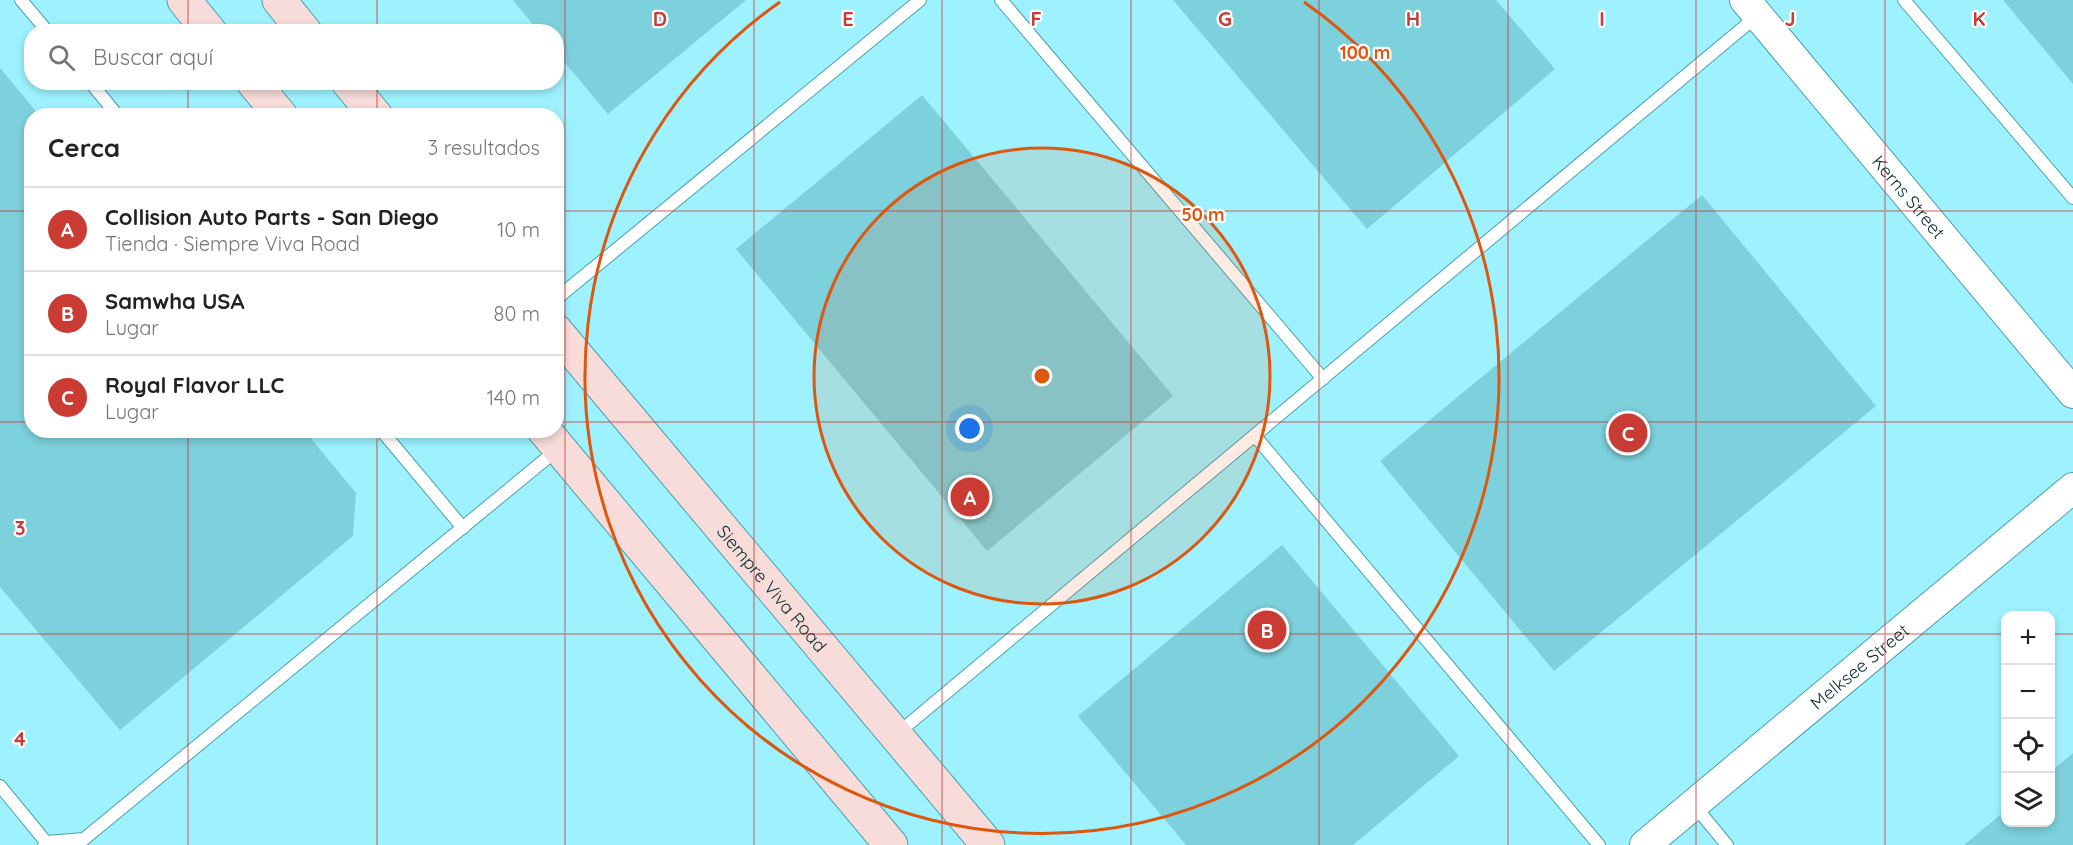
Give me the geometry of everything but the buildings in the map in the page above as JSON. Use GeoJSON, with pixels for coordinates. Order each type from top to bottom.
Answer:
{"type":"FeatureCollection","features":[{"type":"Feature","properties":{"kind":"main road"},"geometry":{"type":"LineString","coordinates":[[184,0],[204,24]]}},
{"type":"Feature","properties":{"kind":"main road"},"geometry":{"type":"LineString","coordinates":[[279,0],[298,24]]}},
{"type":"Feature","properties":{"kind":"main road"},"geometry":{"type":"LineString","coordinates":[[260,90],[274,108]]}},
{"type":"Feature","properties":{"kind":"main road"},"geometry":{"type":"LineString","coordinates":[[355,90],[369,108]]}},
{"type":"Feature","properties":{"kind":"main road","name":"Siempre Viva Road"},"geometry":{"type":"LineString","coordinates":[[564,341],[988,845]]}},
{"type":"Feature","properties":{"kind":"main road"},"geometry":{"type":"LineString","coordinates":[[552,440],[891,845]]}},
{"type":"Feature","properties":{"kind":"street","name":"Kerns Street"},"geometry":{"type":"LineString","coordinates":[[1751,7],[2073,393]]}},
{"type":"Feature","properties":{"kind":"street","name":"Melksee Street"},"geometry":{"type":"LineString","coordinates":[[1646,845],[2073,488]]}},
{"type":"Feature","properties":{"kind":"lane"},"geometry":{"type":"LineString","coordinates":[[21,0],[41,24]]}},
{"type":"Feature","properties":{"kind":"lane"},"geometry":{"type":"LineString","coordinates":[[564,292],[921,0]]}},
{"type":"Feature","properties":{"kind":"lane"},"geometry":{"type":"LineString","coordinates":[[1001,0],[1323,379]]}},
{"type":"Feature","properties":{"kind":"lane"},"geometry":{"type":"LineString","coordinates":[[1904,0],[2073,198]]}},
{"type":"Feature","properties":{"kind":"lane"},"geometry":{"type":"LineString","coordinates":[[896,735],[1323,379],[1751,7]]}},
{"type":"Feature","properties":{"kind":"lane"},"geometry":{"type":"LineString","coordinates":[[97,90],[111,108]]}},
{"type":"Feature","properties":{"kind":"lane"},"geometry":{"type":"LineString","coordinates":[[1255,436],[1599,845]]}},
{"type":"Feature","properties":{"kind":"lane"},"geometry":{"type":"LineString","coordinates":[[388,438],[463,528]]}},
{"type":"Feature","properties":{"kind":"lane"},"geometry":{"type":"LineString","coordinates":[[0,786],[45,843],[84,839],[463,528],[552,440]]}},
{"type":"Feature","properties":{"kind":"lane"},"geometry":{"type":"LineString","coordinates":[[1694,805],[1727,845]]}},
{"type":"Feature","properties":{"kind":"place","name":"Royal Flavor LLC"},"geometry":{"type":"Point","coordinates":[1628,433]}},
{"type":"Feature","properties":{"kind":"place","name":"Collision Auto Parts - San Diego"},"geometry":{"type":"Point","coordinates":[970,497]}},
{"type":"Feature","properties":{"kind":"place","name":"Samwha USA"},"geometry":{"type":"Point","coordinates":[1267,630]}}]}
